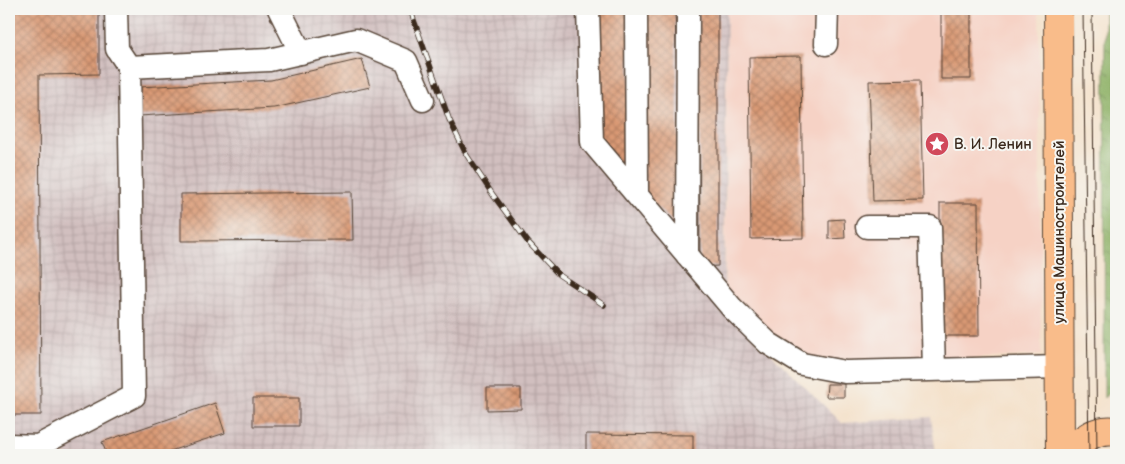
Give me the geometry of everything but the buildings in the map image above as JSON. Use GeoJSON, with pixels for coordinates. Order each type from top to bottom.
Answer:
{"type":"FeatureCollection","features":[{"type":"Feature","properties":{"kind":"main road","name":"улица Машиностроителей"},"geometry":{"type":"LineString","coordinates":[[1058,9],[1060,455]]}},
{"type":"Feature","properties":{"kind":"main road"},"geometry":{"type":"LineString","coordinates":[[1069,455],[1075,446],[1089,436],[1098,432],[1116,430]]}},
{"type":"Feature","properties":{"kind":"lane"},"geometry":{"type":"LineString","coordinates":[[9,445],[38,446],[134,396],[129,67],[118,49],[116,9]]}},
{"type":"Feature","properties":{"kind":"lane"},"geometry":{"type":"LineString","coordinates":[[279,9],[301,53]]}},
{"type":"Feature","properties":{"kind":"lane"},"geometry":{"type":"LineString","coordinates":[[588,9],[592,142],[732,308],[768,343],[802,364],[844,372],[1060,367]]}},
{"type":"Feature","properties":{"kind":"lane"},"geometry":{"type":"LineString","coordinates":[[636,9],[637,195]]}},
{"type":"Feature","properties":{"kind":"lane"},"geometry":{"type":"LineString","coordinates":[[687,255],[688,9]]}},
{"type":"Feature","properties":{"kind":"lane"},"geometry":{"type":"LineString","coordinates":[[826,44],[827,9]]}},
{"type":"Feature","properties":{"kind":"lane"},"geometry":{"type":"LineString","coordinates":[[129,67],[269,60],[356,40],[406,61],[423,100]]}},
{"type":"Feature","properties":{"kind":"lane"},"geometry":{"type":"LineString","coordinates":[[867,226],[930,227],[934,370]]}},
{"type":"Feature","properties":{"kind":"shaded area"},"geometry":{"type":"Polygon","coordinates":[[[9,9],[727,9],[724,308],[842,423],[931,417],[936,455],[9,455],[9,9]]]}},
{"type":"Feature","properties":{"kind":"shaded area"},"geometry":{"type":"Polygon","coordinates":[[[727,9],[1039,9],[1041,355],[853,365],[815,359],[767,332],[725,289],[727,9]]]}},
{"type":"Feature","properties":{"kind":"green space"},"geometry":{"type":"Polygon","coordinates":[[[1105,9],[1116,9],[1116,374],[1113,388],[1104,398],[1105,9]]]}},
{"type":"Feature","properties":{"kind":"tram line"},"geometry":{"type":"LineString","coordinates":[[1083,9],[1089,455]]}},
{"type":"Feature","properties":{"kind":"tram line"},"geometry":{"type":"LineString","coordinates":[[1092,9],[1097,455]]}},
{"type":"Feature","properties":{"kind":"railway"},"geometry":{"type":"LineString","coordinates":[[410,9],[449,119],[466,154],[493,195],[528,242],[559,275],[604,305]]}},
{"type":"Feature","properties":{"kind":"place","name":"В. И. Ленин"},"geometry":{"type":"Point","coordinates":[937,144]}}]}
